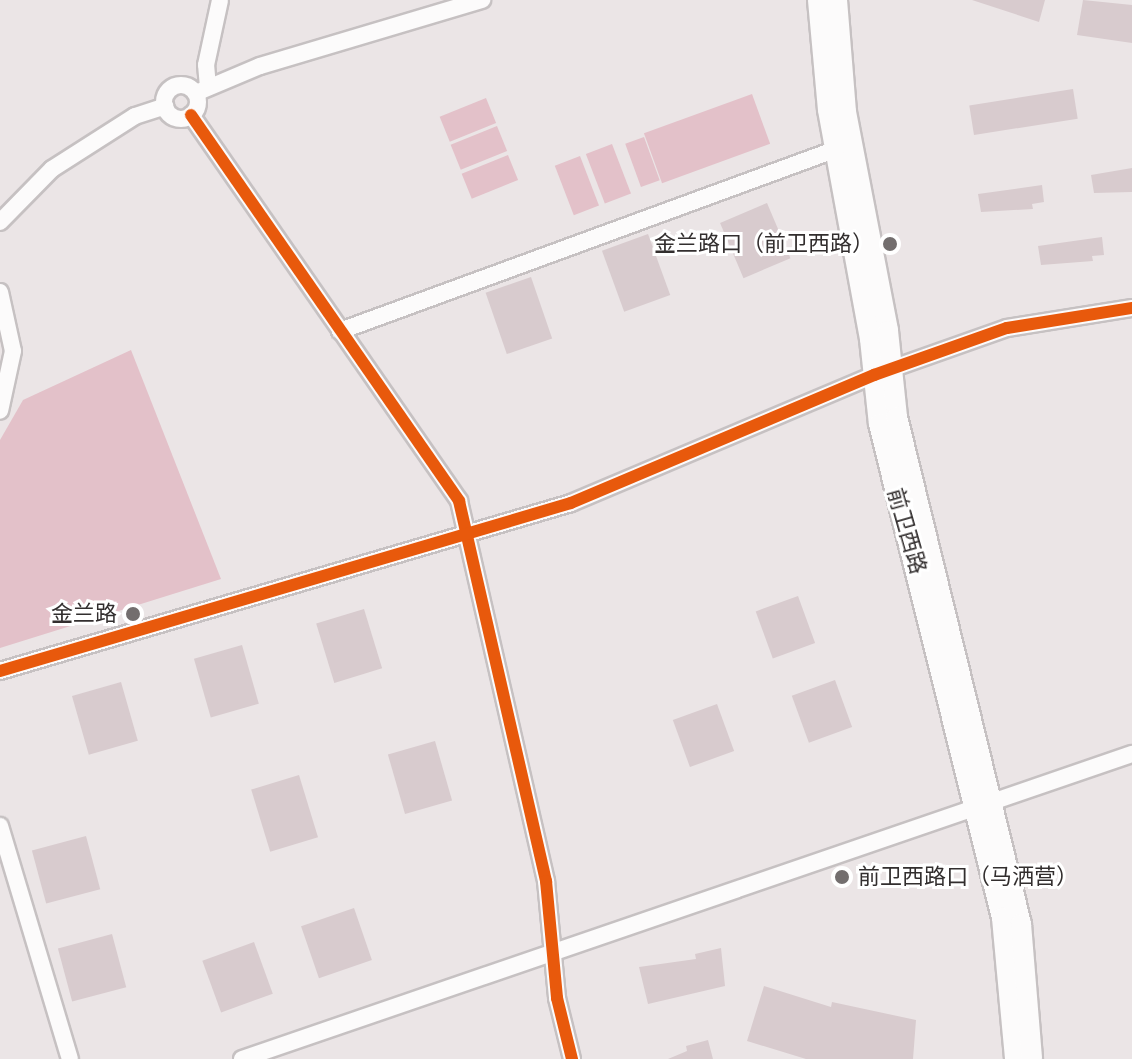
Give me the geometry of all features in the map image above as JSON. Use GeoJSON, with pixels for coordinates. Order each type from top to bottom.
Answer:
{"type":"FeatureCollection","features":[{"type":"Feature","properties":{"kind":"main road","name":"前卫西路"},"geometry":{"type":"LineString","coordinates":[[818,0],[834,150],[883,371]]}},
{"type":"Feature","properties":{"kind":"main road","name":"前卫西路"},"geometry":{"type":"LineString","coordinates":[[837,0],[846,112],[883,371],[882,438],[983,806],[1021,924],[1032,1059]]}},
{"type":"Feature","properties":{"kind":"main road","name":"前卫西路"},"geometry":{"type":"LineString","coordinates":[[983,806],[1002,918],[1015,1059]]}},
{"type":"Feature","properties":{"kind":"street"},"geometry":{"type":"LineString","coordinates":[[165,106],[173,117],[191,115],[197,107],[220,0]]}},
{"type":"Feature","properties":{"kind":"street"},"geometry":{"type":"LineString","coordinates":[[0,222],[52,169],[135,116],[165,106],[174,86],[202,90],[260,66],[482,0]]}},
{"type":"Feature","properties":{"kind":"street"},"geometry":{"type":"LineString","coordinates":[[191,115],[453,489],[546,881],[557,998],[572,1059]]}},
{"type":"Feature","properties":{"kind":"street"},"geometry":{"type":"LineString","coordinates":[[340,331],[834,150]]}},
{"type":"Feature","properties":{"kind":"street"},"geometry":{"type":"LineString","coordinates":[[0,292],[13,351],[0,411]]}},
{"type":"Feature","properties":{"kind":"street"},"geometry":{"type":"LineString","coordinates":[[0,671],[571,503],[883,371],[1053,317],[1132,308]]}},
{"type":"Feature","properties":{"kind":"street"},"geometry":{"type":"LineString","coordinates":[[242,1059],[1132,754]]}},
{"type":"Feature","properties":{"kind":"street"},"geometry":{"type":"LineString","coordinates":[[0,826],[70,1059]]}},
{"type":"Feature","properties":{"kind":"shaded area"},"geometry":{"type":"Polygon","coordinates":[[[752,94],[770,144],[662,183],[644,133],[752,94]]]}},
{"type":"Feature","properties":{"kind":"shaded area"},"geometry":{"type":"Polygon","coordinates":[[[486,98],[496,123],[450,142],[440,117],[486,98]]]}},
{"type":"Feature","properties":{"kind":"shaded area"},"geometry":{"type":"Polygon","coordinates":[[[497,126],[507,151],[461,170],[451,145],[497,126]]]}},
{"type":"Feature","properties":{"kind":"shaded area"},"geometry":{"type":"Polygon","coordinates":[[[644,137],[660,180],[641,187],[625,144],[644,137]]]}},
{"type":"Feature","properties":{"kind":"shaded area"},"geometry":{"type":"Polygon","coordinates":[[[612,144],[631,193],[605,204],[586,154],[612,144]]]}},
{"type":"Feature","properties":{"kind":"shaded area"},"geometry":{"type":"Polygon","coordinates":[[[508,155],[518,180],[472,199],[462,174],[508,155]]]}},
{"type":"Feature","properties":{"kind":"shaded area"},"geometry":{"type":"Polygon","coordinates":[[[580,156],[599,205],[574,215],[555,166],[580,156]]]}},
{"type":"Feature","properties":{"kind":"shaded area"},"geometry":{"type":"Polygon","coordinates":[[[131,350],[221,579],[0,648],[0,440],[23,400],[131,350]]]}},
{"type":"Feature","properties":{"kind":"building"},"geometry":{"type":"Polygon","coordinates":[[[972,0],[1045,0],[1039,22],[972,0]]]}},
{"type":"Feature","properties":{"kind":"building"},"geometry":{"type":"Polygon","coordinates":[[[1083,0],[1132,5],[1132,43],[1077,35],[1083,0]]]}},
{"type":"Feature","properties":{"kind":"building"},"geometry":{"type":"Polygon","coordinates":[[[1073,89],[1078,119],[974,135],[969,105],[1073,89]]]}},
{"type":"Feature","properties":{"kind":"building"},"geometry":{"type":"Polygon","coordinates":[[[1132,168],[1132,192],[1094,193],[1091,175],[1132,168]]]}},
{"type":"Feature","properties":{"kind":"building"},"geometry":{"type":"Polygon","coordinates":[[[1042,185],[1044,202],[1032,204],[1033,209],[981,212],[978,194],[1042,185]]]}},
{"type":"Feature","properties":{"kind":"building"},"geometry":{"type":"Polygon","coordinates":[[[767,203],[790,258],[743,278],[720,223],[767,203]]]}},
{"type":"Feature","properties":{"kind":"building"},"geometry":{"type":"Polygon","coordinates":[[[648,234],[670,295],[624,312],[602,251],[648,234]]]}},
{"type":"Feature","properties":{"kind":"building"},"geometry":{"type":"Polygon","coordinates":[[[1102,237],[1104,255],[1092,256],[1093,261],[1041,265],[1038,246],[1102,237]]]}},
{"type":"Feature","properties":{"kind":"building"},"geometry":{"type":"Polygon","coordinates":[[[531,277],[552,338],[507,354],[486,293],[531,277]]]}},
{"type":"Feature","properties":{"kind":"building"},"geometry":{"type":"Polygon","coordinates":[[[798,596],[815,643],[773,658],[756,611],[798,596]]]}},
{"type":"Feature","properties":{"kind":"building"},"geometry":{"type":"Polygon","coordinates":[[[364,609],[382,668],[334,683],[316,624],[364,609]]]}},
{"type":"Feature","properties":{"kind":"building"},"geometry":{"type":"Polygon","coordinates":[[[242,645],[259,704],[211,717],[194,659],[242,645]]]}},
{"type":"Feature","properties":{"kind":"building"},"geometry":{"type":"Polygon","coordinates":[[[835,680],[852,727],[809,743],[792,696],[835,680]]]}},
{"type":"Feature","properties":{"kind":"building"},"geometry":{"type":"Polygon","coordinates":[[[121,682],[138,741],[89,755],[72,696],[121,682]]]}},
{"type":"Feature","properties":{"kind":"building"},"geometry":{"type":"Polygon","coordinates":[[[717,704],[734,751],[690,767],[673,720],[717,704]]]}},
{"type":"Feature","properties":{"kind":"building"},"geometry":{"type":"Polygon","coordinates":[[[435,741],[452,801],[405,814],[388,755],[435,741]]]}},
{"type":"Feature","properties":{"kind":"building"},"geometry":{"type":"Polygon","coordinates":[[[299,775],[318,837],[270,852],[251,790],[299,775]]]}},
{"type":"Feature","properties":{"kind":"building"},"geometry":{"type":"Polygon","coordinates":[[[86,836],[100,889],[46,904],[32,850],[86,836]]]}},
{"type":"Feature","properties":{"kind":"building"},"geometry":{"type":"Polygon","coordinates":[[[354,908],[372,960],[319,978],[301,926],[354,908]]]}},
{"type":"Feature","properties":{"kind":"building"},"geometry":{"type":"Polygon","coordinates":[[[112,934],[126,987],[72,1002],[58,948],[112,934]]]}},
{"type":"Feature","properties":{"kind":"building"},"geometry":{"type":"Polygon","coordinates":[[[254,942],[273,994],[221,1012],[202,961],[254,942]]]}},
{"type":"Feature","properties":{"kind":"building"},"geometry":{"type":"Polygon","coordinates":[[[721,948],[725,986],[648,1004],[639,967],[696,959],[695,954],[721,948]]]}},
{"type":"Feature","properties":{"kind":"building"},"geometry":{"type":"Polygon","coordinates":[[[764,986],[831,1007],[832,1002],[916,1020],[913,1059],[806,1059],[747,1041],[764,986]]]}},
{"type":"Feature","properties":{"kind":"building"},"geometry":{"type":"Polygon","coordinates":[[[708,1040],[713,1059],[668,1059],[687,1051],[686,1046],[708,1040]]]}},
{"type":"Feature","properties":{"kind":"cycle path"},"geometry":{"type":"LineString","coordinates":[[191,115],[459,501],[546,881],[557,998],[572,1059]]}},
{"type":"Feature","properties":{"kind":"cycle path"},"geometry":{"type":"LineString","coordinates":[[0,671],[571,503],[874,375],[1007,328],[1132,308]]}},
{"type":"Feature","properties":{"kind":"place","name":"金兰路口（前卫西路）"},"geometry":{"type":"Point","coordinates":[890,244]}},
{"type":"Feature","properties":{"kind":"place","name":"金兰路"},"geometry":{"type":"Point","coordinates":[133,614]}},
{"type":"Feature","properties":{"kind":"place","name":"前卫西路口（马洒营）"},"geometry":{"type":"Point","coordinates":[842,877]}}]}
